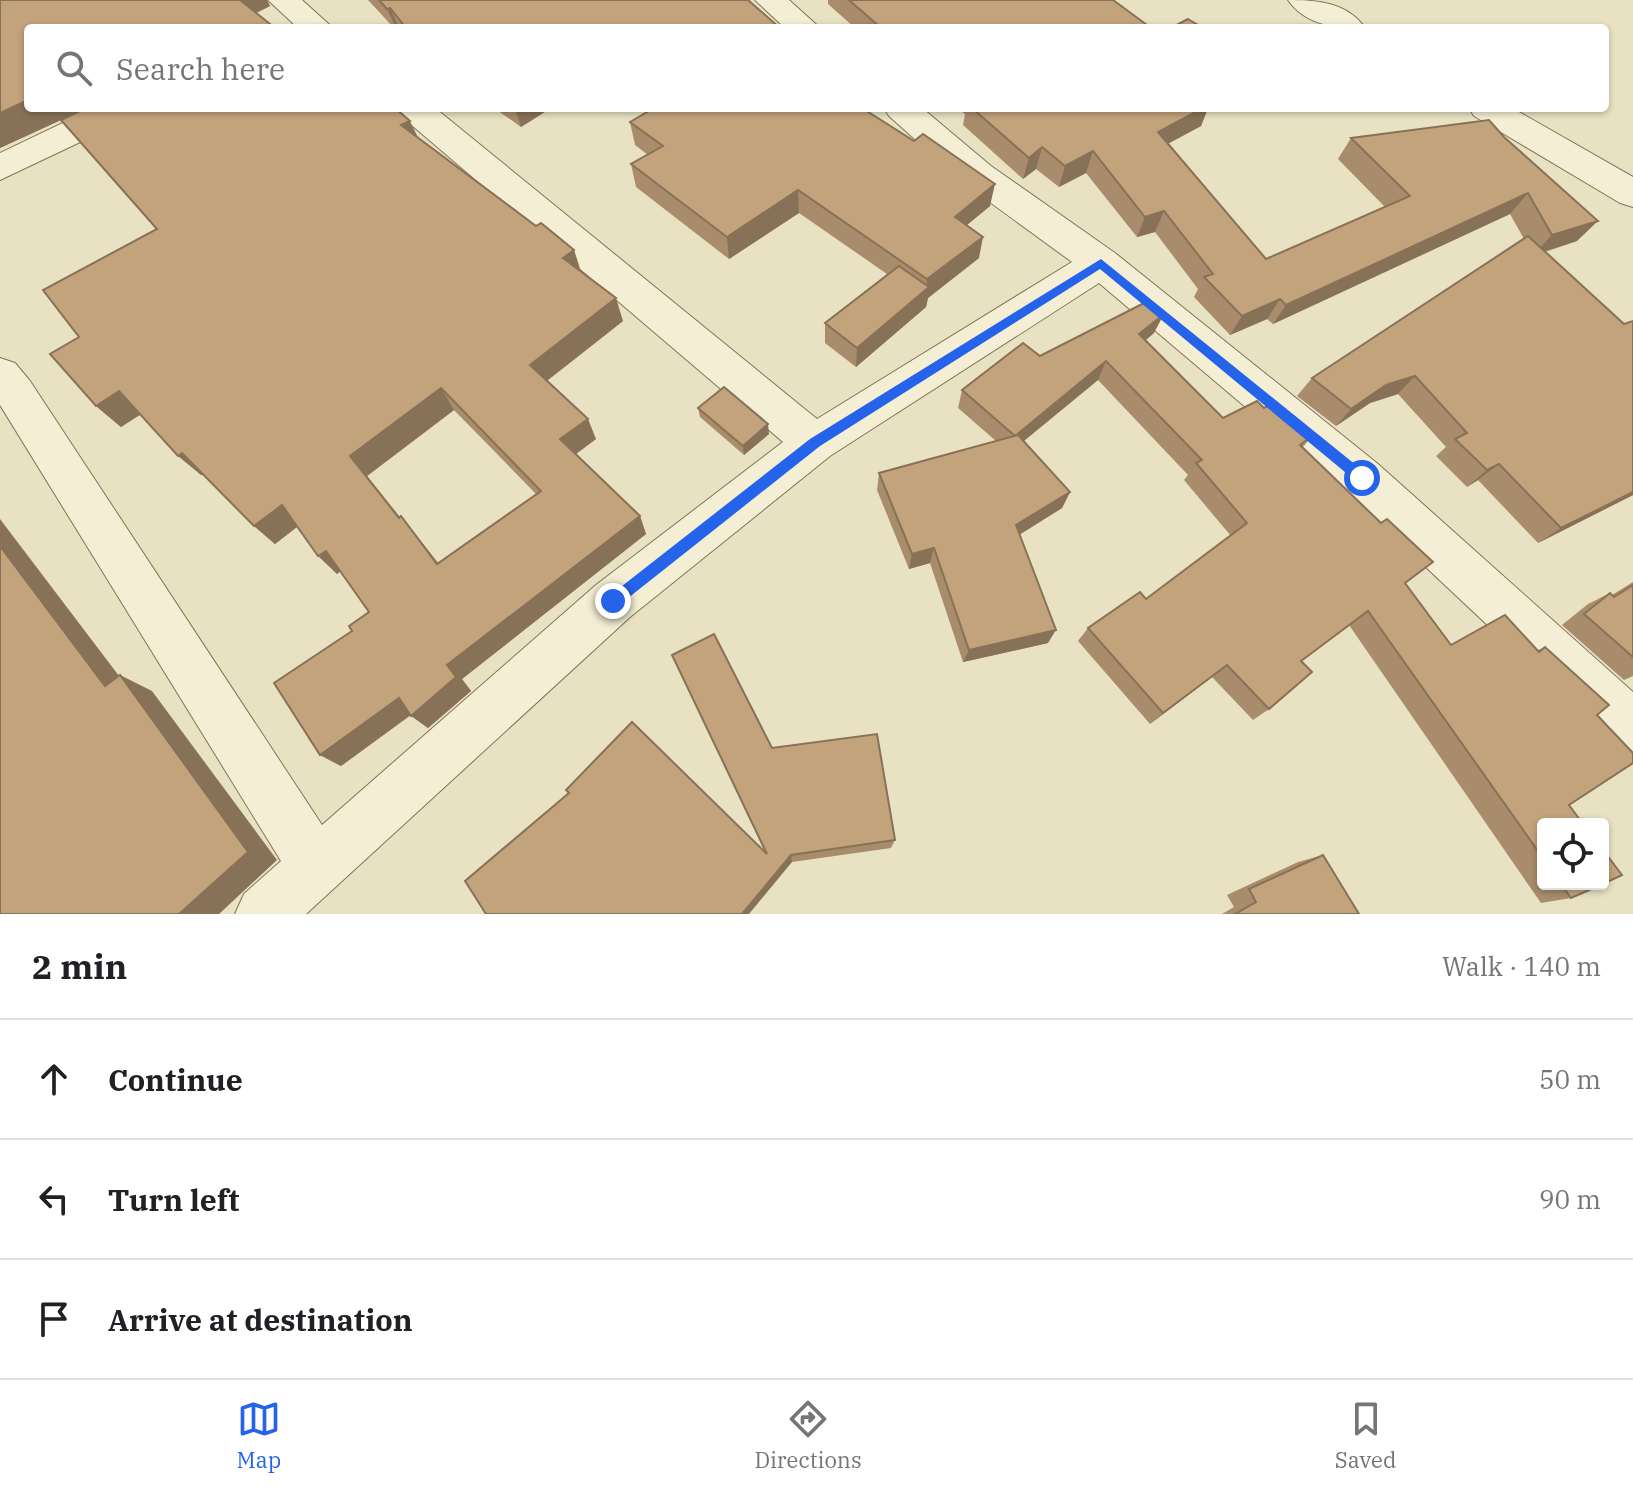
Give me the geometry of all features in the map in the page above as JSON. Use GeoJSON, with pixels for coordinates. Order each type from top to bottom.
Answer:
{"type":"FeatureCollection","features":[{"type":"Feature","properties":{"kind":"street"},"geometry":{"type":"LineString","coordinates":[[770,0],[799,24]]}},
{"type":"Feature","properties":{"kind":"street"},"geometry":{"type":"LineString","coordinates":[[1303,0],[1342,24]]}},
{"type":"Feature","properties":{"kind":"street"},"geometry":{"type":"LineString","coordinates":[[0,168],[115,112]]}},
{"type":"Feature","properties":{"kind":"street"},"geometry":{"type":"LineString","coordinates":[[418,112],[815,443]]}},
{"type":"Feature","properties":{"kind":"street"},"geometry":{"type":"LineString","coordinates":[[906,112],[978,175],[1101,263],[1362,478],[1633,727]]}},
{"type":"Feature","properties":{"kind":"street"},"geometry":{"type":"LineString","coordinates":[[1493,112],[1633,194]]}},
{"type":"Feature","properties":{"kind":"street"},"geometry":{"type":"LineString","coordinates":[[264,914],[613,601],[815,443],[1101,263]]}},
{"type":"Feature","properties":{"kind":"street"},"geometry":{"type":"LineString","coordinates":[[0,375],[15,393],[317,867]]}},
{"type":"Feature","properties":{"kind":"building"},"geometry":{"type":"Polygon","coordinates":[[[0,0],[240,0],[270,24],[24,24],[24,102],[0,113],[0,0]]]}},
{"type":"Feature","properties":{"kind":"building"},"geometry":{"type":"Polygon","coordinates":[[[379,0],[748,0],[775,24],[403,24],[390,8],[387,9],[379,0]]]}},
{"type":"Feature","properties":{"kind":"building"},"geometry":{"type":"Polygon","coordinates":[[[849,0],[1113,0],[1146,24],[876,24],[849,0]]]}},
{"type":"Feature","properties":{"kind":"building"},"geometry":{"type":"Polygon","coordinates":[[[1188,19],[1196,24],[1179,24],[1188,19]]]}},
{"type":"Feature","properties":{"kind":"building"},"geometry":{"type":"Polygon","coordinates":[[[78,112],[400,112],[410,121],[401,125],[536,226],[541,223],[574,250],[563,258],[616,298],[530,365],[588,419],[560,439],[640,516],[447,665],[456,677],[411,716],[399,698],[320,755],[274,683],[352,631],[349,626],[369,612],[326,551],[318,556],[282,505],[254,526],[182,453],[178,456],[119,391],[96,406],[50,354],[79,337],[43,290],[157,229],[61,120],[78,112]],[[441,388],[350,456],[437,564],[541,491],[441,388]]]}},
{"type":"Feature","properties":{"kind":"building"},"geometry":{"type":"Polygon","coordinates":[[[647,112],[868,112],[914,141],[923,134],[995,184],[955,217],[983,237],[927,279],[798,190],[727,237],[631,164],[663,146],[630,122],[647,112]]]}},
{"type":"Feature","properties":{"kind":"building"},"geometry":{"type":"Polygon","coordinates":[[[977,112],[1196,112],[1158,132],[1266,259],[1410,196],[1351,138],[1489,120],[1598,221],[1552,235],[1528,193],[1286,305],[1280,299],[1242,316],[1204,277],[1213,274],[1164,211],[1145,217],[1093,151],[1065,166],[1042,147],[1029,158],[977,112]]]}},
{"type":"Feature","properties":{"kind":"building"},"geometry":{"type":"Polygon","coordinates":[[[1528,236],[1624,324],[1633,321],[1633,492],[1561,528],[1499,464],[1487,470],[1455,439],[1467,433],[1415,376],[1386,385],[1351,409],[1312,378],[1528,236]]]}},
{"type":"Feature","properties":{"kind":"building"},"geometry":{"type":"Polygon","coordinates":[[[899,266],[929,287],[857,348],[825,323],[899,266]]]}},
{"type":"Feature","properties":{"kind":"building"},"geometry":{"type":"Polygon","coordinates":[[[1148,301],[1164,314],[1139,334],[1223,418],[1257,401],[1264,408],[1272,403],[1312,436],[1300,445],[1381,523],[1387,519],[1433,562],[1405,583],[1451,645],[1505,615],[1539,652],[1545,647],[1609,705],[1597,715],[1633,753],[1633,763],[1569,805],[1579,818],[1537,818],[1537,850],[1368,611],[1301,661],[1312,672],[1269,709],[1227,665],[1163,713],[1088,628],[1140,592],[1146,599],[1247,523],[1196,463],[1202,460],[1106,361],[1015,436],[962,390],[1023,343],[1040,356],[1148,301]]]}},
{"type":"Feature","properties":{"kind":"building"},"geometry":{"type":"Polygon","coordinates":[[[724,387],[768,424],[743,446],[698,408],[724,387]]]}},
{"type":"Feature","properties":{"kind":"building"},"geometry":{"type":"Polygon","coordinates":[[[1018,435],[1070,492],[1016,525],[1056,630],[969,650],[934,548],[912,554],[879,473],[1018,435]]]}},
{"type":"Feature","properties":{"kind":"building"},"geometry":{"type":"Polygon","coordinates":[[[0,546],[105,686],[120,675],[248,852],[179,914],[0,914],[0,546]]]}},
{"type":"Feature","properties":{"kind":"building"},"geometry":{"type":"Polygon","coordinates":[[[1633,585],[1633,657],[1584,614],[1610,593],[1614,597],[1633,585]]]}},
{"type":"Feature","properties":{"kind":"building"},"geometry":{"type":"Polygon","coordinates":[[[714,634],[772,748],[877,734],[895,840],[791,855],[742,914],[486,914],[465,881],[569,793],[566,790],[632,722],[767,854],[672,655],[714,634]]]}},
{"type":"Feature","properties":{"kind":"building"},"geometry":{"type":"Polygon","coordinates":[[[1323,855],[1359,914],[1235,914],[1256,902],[1249,889],[1323,855]]]}},
{"type":"Feature","properties":{"kind":"building"},"geometry":{"type":"Polygon","coordinates":[[[1609,858],[1622,875],[1609,881],[1609,858]]]}},
{"type":"Feature","properties":{"kind":"building"},"geometry":{"type":"Polygon","coordinates":[[[1565,890],[1589,890],[1571,898],[1565,890]]]}},
{"type":"Feature","properties":{"kind":"route"},"geometry":{"type":"LineString","coordinates":[[613,601],[815,443],[1101,263],[1362,478]]}}]}
